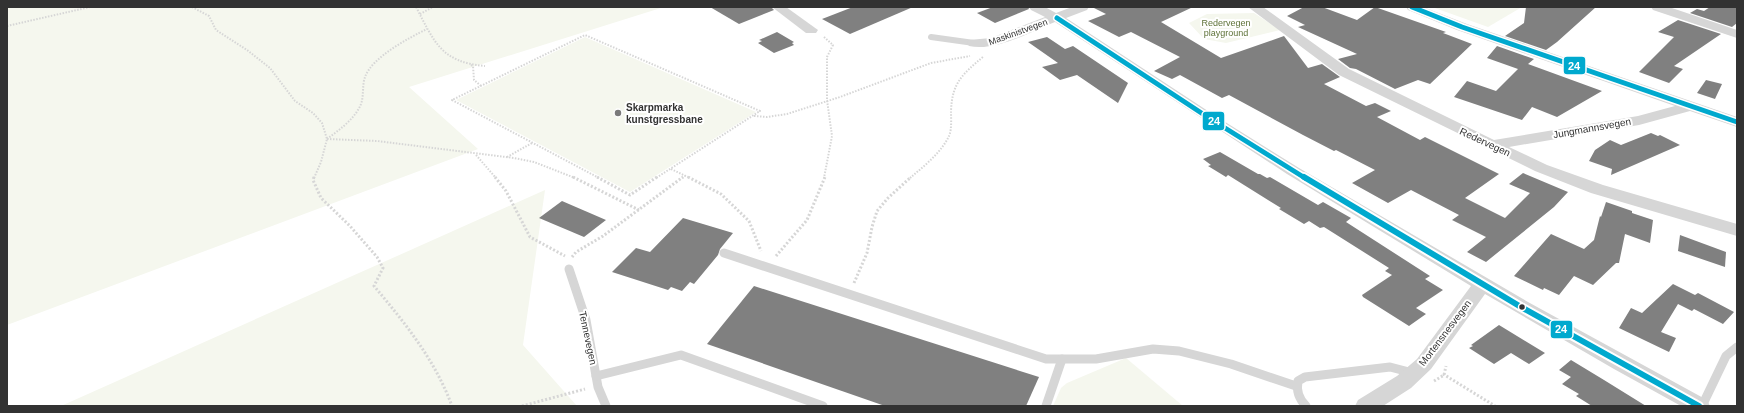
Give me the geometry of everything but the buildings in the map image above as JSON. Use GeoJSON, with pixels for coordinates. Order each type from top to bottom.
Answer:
{"type":"FeatureCollection","features":[{"type":"Feature","properties":{"kind":"street"},"geometry":{"type":"LineString","coordinates":[[778,7],[811,30]]}},
{"type":"Feature","properties":{"kind":"street"},"geometry":{"type":"LineString","coordinates":[[1035,7],[1057,18],[1246,142],[1482,284],[1620,364],[1699,406]]}},
{"type":"Feature","properties":{"kind":"street","name":"Maskinistvegen"},"geometry":{"type":"LineString","coordinates":[[974,43],[990,43],[1083,7]]}},
{"type":"Feature","properties":{"kind":"street","name":"Redervegen"},"geometry":{"type":"LineString","coordinates":[[1254,7],[1277,22],[1344,72],[1397,100],[1492,145],[1547,170],[1597,189],[1737,230]]}},
{"type":"Feature","properties":{"kind":"street"},"geometry":{"type":"LineString","coordinates":[[1412,7],[1470,29],[1737,122]]}},
{"type":"Feature","properties":{"kind":"street"},"geometry":{"type":"LineString","coordinates":[[1657,7],[1737,34]]}},
{"type":"Feature","properties":{"kind":"street","name":"Jungmannsvegen"},"geometry":{"type":"LineString","coordinates":[[1492,145],[1631,121],[1690,106]]}},
{"type":"Feature","properties":{"kind":"street","name":"Mortensnesvegen"},"geometry":{"type":"LineString","coordinates":[[1367,406],[1404,382],[1414,373],[1432,352],[1482,284]]}},
{"type":"Feature","properties":{"kind":"lane"},"geometry":{"type":"LineString","coordinates":[[931,37],[974,43]]}},
{"type":"Feature","properties":{"kind":"lane"},"geometry":{"type":"LineString","coordinates":[[724,253],[1046,359],[1096,359],[1153,349],[1179,351],[1231,364],[1296,386]]}},
{"type":"Feature","properties":{"kind":"lane","name":"Tennevegen"},"geometry":{"type":"LineString","coordinates":[[569,269],[586,320],[598,387],[606,406]]}},
{"type":"Feature","properties":{"kind":"lane"},"geometry":{"type":"LineString","coordinates":[[1702,406],[1726,356],[1737,347]]}},
{"type":"Feature","properties":{"kind":"lane"},"geometry":{"type":"LineString","coordinates":[[596,376],[681,355],[823,406]]}},
{"type":"Feature","properties":{"kind":"lane"},"geometry":{"type":"LineString","coordinates":[[1046,406],[1062,359]]}},
{"type":"Feature","properties":{"kind":"lane"},"geometry":{"type":"LineString","coordinates":[[1306,406],[1298,396],[1296,386],[1298,381],[1304,377],[1390,367],[1414,373]]}},
{"type":"Feature","properties":{"kind":"path"},"geometry":{"type":"LineString","coordinates":[[7,26],[90,7]]}},
{"type":"Feature","properties":{"kind":"path"},"geometry":{"type":"LineString","coordinates":[[192,7],[209,16],[216,30],[247,50],[270,68],[295,101],[313,113],[322,123],[327,139],[321,162],[313,180],[321,198],[350,226],[377,257],[383,268],[374,286],[410,329],[447,388],[452,406]]}},
{"type":"Feature","properties":{"kind":"path"},"geometry":{"type":"LineString","coordinates":[[416,7],[427,29],[451,57],[470,64],[485,66]]}},
{"type":"Feature","properties":{"kind":"path"},"geometry":{"type":"LineString","coordinates":[[420,14],[433,7]]}},
{"type":"Feature","properties":{"kind":"path"},"geometry":{"type":"LineString","coordinates":[[327,139],[346,124],[361,104],[365,76],[376,62],[395,46],[427,29]]}},
{"type":"Feature","properties":{"kind":"path"},"geometry":{"type":"LineString","coordinates":[[671,169],[721,194],[749,221],[766,267],[807,220],[824,181],[832,136],[827,102],[827,58],[833,45],[811,30]]}},
{"type":"Feature","properties":{"kind":"path"},"geometry":{"type":"LineString","coordinates":[[585,35],[760,111],[630,195],[452,100],[481,86],[585,35]]}},
{"type":"Feature","properties":{"kind":"path"},"geometry":{"type":"LineString","coordinates":[[752,115],[764,119],[771,118],[827,102],[932,63],[962,58],[979,53],[987,48],[990,43]]}},
{"type":"Feature","properties":{"kind":"path"},"geometry":{"type":"LineString","coordinates":[[849,294],[868,250],[871,226],[876,212],[887,199],[934,155],[948,139],[951,126],[955,86],[964,73],[990,49],[990,43]]}},
{"type":"Feature","properties":{"kind":"path"},"geometry":{"type":"LineString","coordinates":[[470,64],[473,66],[474,80],[481,86]]}},
{"type":"Feature","properties":{"kind":"path"},"geometry":{"type":"LineString","coordinates":[[327,139],[377,141],[507,157],[534,162],[562,172],[639,210]]}},
{"type":"Feature","properties":{"kind":"path"},"geometry":{"type":"LineString","coordinates":[[507,157],[532,143]]}},
{"type":"Feature","properties":{"kind":"path"},"geometry":{"type":"LineString","coordinates":[[476,154],[506,191],[530,237],[570,259],[576,252],[603,236],[686,176]]}},
{"type":"Feature","properties":{"kind":"path"},"geometry":{"type":"LineString","coordinates":[[1439,372],[1495,406]]}},
{"type":"Feature","properties":{"kind":"path"},"geometry":{"type":"LineString","coordinates":[[522,406],[582,389],[598,387]]}},
{"type":"Feature","properties":{"kind":"green space"},"geometry":{"type":"Polygon","coordinates":[[[7,7],[664,7],[409,87],[478,149],[7,325],[7,7]]]}},
{"type":"Feature","properties":{"kind":"green space"},"geometry":{"type":"Polygon","coordinates":[[[1432,7],[1522,7],[1488,27],[1432,7]]]}},
{"type":"Feature","properties":{"kind":"green space","name":"Redervegen playground"},"geometry":{"type":"Polygon","coordinates":[[[1254,13],[1280,30],[1226,43],[1204,39],[1189,23],[1207,14],[1254,13]]]}},
{"type":"Feature","properties":{"kind":"green space","name":"Skarpmarka kunstgressbane"},"geometry":{"type":"Polygon","coordinates":[[[585,37],[756,112],[630,192],[456,100],[585,37]]]}},
{"type":"Feature","properties":{"kind":"green space"},"geometry":{"type":"Polygon","coordinates":[[[545,190],[523,345],[577,406],[61,406],[545,190]]]}},
{"type":"Feature","properties":{"kind":"green space"},"geometry":{"type":"Polygon","coordinates":[[[1126,358],[1183,406],[1053,406],[1061,388],[1067,383],[1126,358]]]}},
{"type":"Feature","properties":{"kind":"transit line","name":"24"},"geometry":{"type":"LineString","coordinates":[[1412,7],[1462,27],[1737,122]]}},
{"type":"Feature","properties":{"kind":"transit line","name":"24"},"geometry":{"type":"LineString","coordinates":[[1057,18],[1209,118],[1293,171],[1521,307],[1699,406]]}},
{"type":"Feature","properties":{"kind":"place","name":"Skarpmarka kunstgressbane"},"geometry":{"type":"Point","coordinates":[618,113]}}]}
